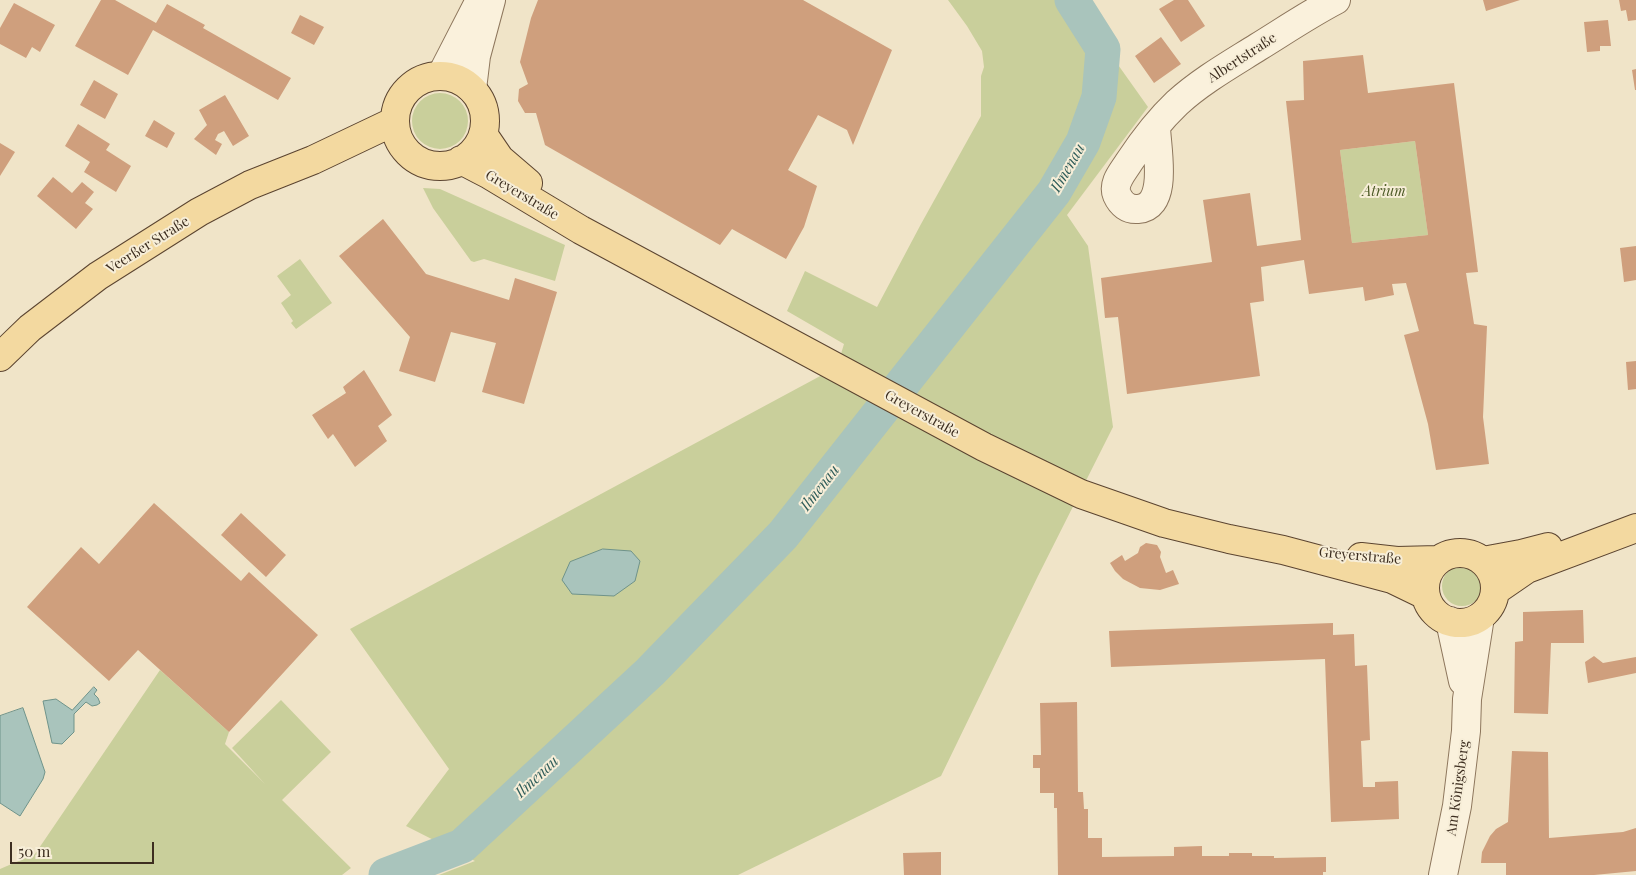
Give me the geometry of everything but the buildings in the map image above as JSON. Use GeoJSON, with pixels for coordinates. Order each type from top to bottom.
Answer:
{"type":"FeatureCollection","features":[{"type":"Feature","properties":{"kind":"main road"},"geometry":{"type":"LineString","coordinates":[[441,76],[452,77],[472,89],[484,110],[485,122],[483,134],[478,145],[470,154],[449,165],[436,166],[412,156],[403,147],[397,134],[396,109],[408,89],[429,77],[441,76]]}},
{"type":"Feature","properties":{"kind":"main road","name":"Veerßer Straße"},"geometry":{"type":"LineString","coordinates":[[0,357],[30,328],[98,276],[199,212],[250,185],[313,160],[395,121]]}},
{"type":"Feature","properties":{"kind":"main road","name":"Greyerstraße"},"geometry":{"type":"LineString","coordinates":[[483,134],[500,159],[581,230]]}},
{"type":"Feature","properties":{"kind":"main road","name":"Veerßer Straße"},"geometry":{"type":"LineString","coordinates":[[313,160],[403,147]]}},
{"type":"Feature","properties":{"kind":"main road","name":"Greyerstraße"},"geometry":{"type":"LineString","coordinates":[[461,160],[488,174],[581,230],[984,447],[1081,494],[1164,523],[1283,550],[1392,579],[1425,594]]}},
{"type":"Feature","properties":{"kind":"main road"},"geometry":{"type":"LineString","coordinates":[[1483,560],[1521,554],[1628,530]]}},
{"type":"Feature","properties":{"kind":"main road"},"geometry":{"type":"LineString","coordinates":[[1495,591],[1527,569],[1628,530]]}},
{"type":"Feature","properties":{"kind":"main road","name":"Greyerstraße"},"geometry":{"type":"LineString","coordinates":[[1283,550],[1397,560],[1438,560]]}},
{"type":"Feature","properties":{"kind":"main road"},"geometry":{"type":"LineString","coordinates":[[1459,552],[1472,554],[1483,560],[1495,580],[1495,591],[1490,605],[1480,617],[1471,622],[1450,622],[1438,616],[1430,606],[1425,594],[1425,582],[1429,570],[1438,560],[1448,554],[1459,552]]}},
{"type":"Feature","properties":{"kind":"street"},"geometry":{"type":"LineString","coordinates":[[441,76],[480,0]]}},
{"type":"Feature","properties":{"kind":"street"},"geometry":{"type":"LineString","coordinates":[[472,89],[476,56],[491,0]]}},
{"type":"Feature","properties":{"kind":"street","name":"Albertstraße"},"geometry":{"type":"LineString","coordinates":[[1156,126],[1177,103],[1208,80],[1336,0]]}},
{"type":"Feature","properties":{"kind":"street","name":"Am Königsberg"},"geometry":{"type":"LineString","coordinates":[[1443,875],[1457,806],[1466,731],[1466,699],[1480,617]]}},
{"type":"Feature","properties":{"kind":"street","name":"Am Königsberg"},"geometry":{"type":"LineString","coordinates":[[1450,622],[1466,699]]}},
{"type":"Feature","properties":{"kind":"green space"},"geometry":{"type":"Polygon","coordinates":[[[948,0],[1072,0],[1148,107],[1067,215],[1088,246],[1113,427],[941,776],[738,875],[439,875],[475,861],[406,826],[449,769],[350,629],[837,367],[844,344],[787,311],[805,271],[877,307],[981,116],[981,76],[984,67],[982,51],[948,0]]]}},
{"type":"Feature","properties":{"kind":"green space"},"geometry":{"type":"Polygon","coordinates":[[[434,93],[446,93],[460,101],[468,115],[466,132],[460,141],[446,149],[434,149],[424,144],[417,137],[412,127],[412,115],[417,105],[424,98],[434,93]]]}},
{"type":"Feature","properties":{"kind":"green space","name":"Atrium"},"geometry":{"type":"Polygon","coordinates":[[[1415,141],[1428,235],[1352,243],[1340,150],[1415,141]]]}},
{"type":"Feature","properties":{"kind":"green space"},"geometry":{"type":"Polygon","coordinates":[[[423,188],[440,189],[565,245],[555,281],[484,259],[471,261],[433,208],[423,188]]]}},
{"type":"Feature","properties":{"kind":"green space"},"geometry":{"type":"Polygon","coordinates":[[[300,259],[332,303],[296,329],[281,303],[291,295],[277,276],[300,259]]]}},
{"type":"Feature","properties":{"kind":"green space"},"geometry":{"type":"Polygon","coordinates":[[[1462,566],[1476,572],[1482,586],[1476,600],[1462,606],[1448,600],[1442,586],[1448,572],[1462,566]]]}},
{"type":"Feature","properties":{"kind":"green space"},"geometry":{"type":"Polygon","coordinates":[[[160,670],[229,732],[225,744],[265,784],[232,748],[281,700],[331,752],[282,800],[351,868],[342,875],[0,875],[0,869],[35,854],[160,670]]]}},
{"type":"Feature","properties":{"kind":"water"},"geometry":{"type":"Polygon","coordinates":[[[603,549],[631,551],[640,561],[635,581],[614,596],[572,594],[562,580],[570,562],[603,549]]]}},
{"type":"Feature","properties":{"kind":"water"},"geometry":{"type":"Polygon","coordinates":[[[94,687],[97,690],[94,694],[100,703],[92,706],[86,702],[74,714],[74,732],[62,744],[52,743],[43,701],[56,699],[72,710],[94,687]]]}},
{"type":"Feature","properties":{"kind":"water"},"geometry":{"type":"Polygon","coordinates":[[[23,708],[45,772],[43,779],[20,816],[0,803],[0,716],[23,708]]]}},
{"type":"Feature","properties":{"kind":"waterway","name":"Ilmenau"},"geometry":{"type":"LineString","coordinates":[[386,875],[462,846],[650,672],[783,535],[1054,192],[1083,142],[1099,97],[1103,49],[1072,0]]}}]}
